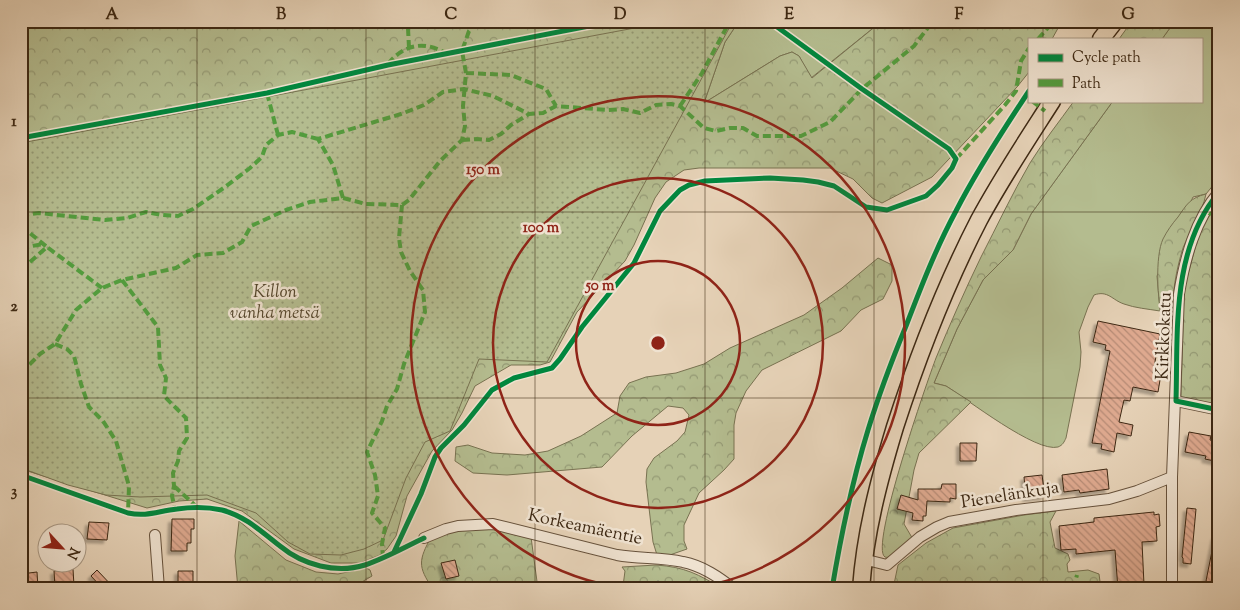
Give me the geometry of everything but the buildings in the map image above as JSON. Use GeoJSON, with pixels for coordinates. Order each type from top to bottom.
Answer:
{"type":"FeatureCollection","features":[{"type":"Feature","properties":{"kind":"main road"},"geometry":{"type":"LineString","coordinates":[[1091,38],[1101,21]]}},
{"type":"Feature","properties":{"kind":"main road"},"geometry":{"type":"LineString","coordinates":[[1103,38],[1115,21]]}},
{"type":"Feature","properties":{"kind":"main road"},"geometry":{"type":"LineString","coordinates":[[854,589],[863,560],[882,471],[907,388],[926,336],[979,220],[1019,151],[1051,102]]}},
{"type":"Feature","properties":{"kind":"main road"},"geometry":{"type":"LineString","coordinates":[[861,589],[863,560]]}},
{"type":"Feature","properties":{"kind":"street","name":"Kirkkokatu"},"geometry":{"type":"LineString","coordinates":[[1172,589],[1172,476],[1179,294],[1182,276],[1197,228],[1205,212],[1219,192]]}},
{"type":"Feature","properties":{"kind":"street"},"geometry":{"type":"LineString","coordinates":[[1176,401],[1219,410]]}},
{"type":"Feature","properties":{"kind":"street","name":"Pienelänkuja"},"geometry":{"type":"LineString","coordinates":[[863,560],[888,565],[920,537],[949,522],[1016,510],[1109,499],[1137,491],[1172,476]]}},
{"type":"Feature","properties":{"kind":"street","name":"Korkeamäentie"},"geometry":{"type":"LineString","coordinates":[[424,538],[458,526],[493,524],[609,553],[636,558],[685,562],[712,573],[734,589]]}},
{"type":"Feature","properties":{"kind":"street"},"geometry":{"type":"LineString","coordinates":[[155,535],[159,589]]}},
{"type":"Feature","properties":{"kind":"green space","name":"Killon vanha metsä"},"geometry":{"type":"Polygon","coordinates":[[[21,21],[739,21],[725,42],[704,103],[780,56],[792,52],[799,56],[812,78],[882,21],[1062,21],[1053,38],[1028,38],[1028,73],[932,177],[882,203],[872,198],[853,179],[830,168],[699,168],[684,170],[666,182],[655,198],[625,261],[577,312],[550,362],[540,365],[511,365],[475,386],[452,430],[432,451],[407,496],[396,536],[380,555],[360,563],[331,563],[294,549],[242,511],[207,499],[179,501],[147,508],[21,469],[21,21]]]}},
{"type":"Feature","properties":{"kind":"green space","name":"Killon vanha metsä"},"geometry":{"type":"Polygon","coordinates":[[[672,21],[733,21],[547,362],[479,359],[450,431],[425,442],[406,478],[383,540],[364,549],[341,555],[310,554],[288,542],[256,513],[207,495],[140,497],[106,495],[68,485],[21,468],[21,143],[672,21]]]}},
{"type":"Feature","properties":{"kind":"green space"},"geometry":{"type":"Polygon","coordinates":[[[739,21],[882,21],[811,78],[799,56],[792,52],[780,56],[704,103],[725,42],[739,21]]]}},
{"type":"Feature","properties":{"kind":"green space"},"geometry":{"type":"Polygon","coordinates":[[[1132,21],[1175,21],[1163,38],[1120,38],[1132,21]]]}},
{"type":"Feature","properties":{"kind":"green space"},"geometry":{"type":"Polygon","coordinates":[[[1175,21],[1219,21],[1219,178],[1206,194],[1193,197],[1157,276],[1160,311],[1128,305],[1103,294],[1094,295],[1079,332],[1080,367],[1066,438],[1058,447],[1048,447],[1018,434],[946,386],[934,383],[957,329],[983,280],[1013,250],[1031,214],[1112,102],[1202,102],[1202,38],[1163,38],[1175,21]]]}},
{"type":"Feature","properties":{"kind":"green space"},"geometry":{"type":"Polygon","coordinates":[[[1073,102],[1112,102],[1031,214],[1013,250],[983,280],[957,329],[934,383],[946,386],[971,402],[919,453],[904,524],[914,541],[895,554],[885,557],[882,547],[892,496],[912,428],[936,358],[975,269],[1017,186],[1046,140],[1073,102]]]}},
{"type":"Feature","properties":{"kind":"green space"},"geometry":{"type":"Polygon","coordinates":[[[1206,194],[1202,208],[1183,248],[1176,274],[1172,318],[1163,319],[1159,302],[1158,279],[1160,247],[1172,225],[1189,202],[1196,197],[1206,194]]]}},
{"type":"Feature","properties":{"kind":"green space"},"geometry":{"type":"Polygon","coordinates":[[[1219,201],[1219,407],[1183,399],[1181,396],[1184,289],[1200,230],[1219,201]]]}},
{"type":"Feature","properties":{"kind":"green space"},"geometry":{"type":"Polygon","coordinates":[[[878,258],[892,265],[892,281],[883,299],[861,310],[841,331],[762,370],[746,391],[736,413],[734,459],[699,493],[684,525],[684,541],[687,549],[664,557],[657,555],[653,542],[646,482],[647,469],[654,458],[677,441],[685,432],[689,415],[683,408],[668,406],[632,436],[602,467],[507,475],[473,473],[455,461],[456,447],[468,445],[492,453],[525,455],[548,451],[581,436],[617,413],[620,396],[629,383],[646,377],[676,373],[704,364],[730,348],[804,315],[842,288],[878,258]]]}},
{"type":"Feature","properties":{"kind":"green space"},"geometry":{"type":"Polygon","coordinates":[[[1056,511],[1050,522],[1055,548],[1068,554],[1070,560],[1067,564],[1068,572],[1088,570],[1099,574],[1101,589],[893,589],[898,565],[926,543],[953,528],[1056,511]]]}},
{"type":"Feature","properties":{"kind":"green space"},"geometry":{"type":"Polygon","coordinates":[[[239,521],[286,560],[316,572],[338,574],[366,568],[370,570],[372,576],[350,589],[238,589],[235,556],[239,521]]]}},
{"type":"Feature","properties":{"kind":"green space"},"geometry":{"type":"Polygon","coordinates":[[[486,527],[531,537],[538,589],[433,589],[422,569],[422,557],[431,537],[455,529],[486,527]]]}},
{"type":"Feature","properties":{"kind":"green space"},"geometry":{"type":"Polygon","coordinates":[[[656,565],[675,567],[691,572],[723,589],[624,589],[625,571],[622,567],[656,565]]]}},
{"type":"Feature","properties":{"kind":"waterway"},"geometry":{"type":"LineString","coordinates":[[658,582],[660,589]]}},
{"type":"Feature","properties":{"kind":"marked path"},"geometry":{"type":"LineString","coordinates":[[409,48],[408,28],[414,21]]}},
{"type":"Feature","properties":{"kind":"marked path"},"geometry":{"type":"LineString","coordinates":[[21,373],[40,354],[55,344],[76,310],[102,288],[122,280],[176,268],[197,255],[223,253],[242,242],[251,226],[286,210],[310,202],[343,198],[366,204],[402,205],[409,200],[440,161],[462,140],[465,126],[463,106],[466,73],[462,51],[469,31],[478,21]]}},
{"type":"Feature","properties":{"kind":"marked path"},"geometry":{"type":"LineString","coordinates":[[680,106],[702,73],[730,21]]}},
{"type":"Feature","properties":{"kind":"marked path"},"geometry":{"type":"LineString","coordinates":[[343,198],[333,165],[318,139],[401,114],[424,105],[443,92],[464,89],[493,96],[529,114],[543,113],[556,106],[608,110],[623,109],[640,113],[656,105],[671,104],[680,106],[704,128],[716,131],[743,128],[757,136],[801,136],[830,122],[862,89],[914,46],[933,21]]}},
{"type":"Feature","properties":{"kind":"marked path"},"geometry":{"type":"LineString","coordinates":[[959,21],[970,25],[973,21]]}},
{"type":"Feature","properties":{"kind":"marked path"},"geometry":{"type":"LineString","coordinates":[[1039,38],[1054,21]]}},
{"type":"Feature","properties":{"kind":"marked path"},"geometry":{"type":"LineString","coordinates":[[388,64],[401,52],[415,46],[431,47],[447,54]]}},
{"type":"Feature","properties":{"kind":"marked path"},"geometry":{"type":"LineString","coordinates":[[956,159],[1016,91],[1021,61],[1028,50]]}},
{"type":"Feature","properties":{"kind":"marked path"},"geometry":{"type":"LineString","coordinates":[[466,73],[511,75],[546,89],[556,106]]}},
{"type":"Feature","properties":{"kind":"marked path"},"geometry":{"type":"LineString","coordinates":[[267,93],[278,135]]}},
{"type":"Feature","properties":{"kind":"marked path"},"geometry":{"type":"LineString","coordinates":[[1033,102],[1045,111]]}},
{"type":"Feature","properties":{"kind":"marked path"},"geometry":{"type":"LineString","coordinates":[[462,140],[489,140],[501,134],[511,125],[529,114]]}},
{"type":"Feature","properties":{"kind":"marked path"},"geometry":{"type":"LineString","coordinates":[[21,215],[39,213],[105,220],[127,218],[146,212],[178,216],[193,209],[250,168],[262,157],[266,145],[278,135],[292,132],[318,139]]}},
{"type":"Feature","properties":{"kind":"marked path"},"geometry":{"type":"LineString","coordinates":[[383,558],[382,544],[385,528],[372,513],[378,496],[375,475],[367,452],[387,406],[397,389],[404,364],[425,312],[423,290],[410,271],[401,252],[399,238],[402,205]]}},
{"type":"Feature","properties":{"kind":"marked path"},"geometry":{"type":"LineString","coordinates":[[1205,212],[1219,216]]}},
{"type":"Feature","properties":{"kind":"marked path"},"geometry":{"type":"LineString","coordinates":[[21,226],[47,247]]}},
{"type":"Feature","properties":{"kind":"marked path"},"geometry":{"type":"LineString","coordinates":[[21,248],[43,244]]}},
{"type":"Feature","properties":{"kind":"marked path"},"geometry":{"type":"LineString","coordinates":[[21,270],[47,247],[102,288]]}},
{"type":"Feature","properties":{"kind":"marked path"},"geometry":{"type":"LineString","coordinates":[[122,280],[158,327],[160,365],[166,378],[164,396],[186,418],[187,438],[179,451],[178,461],[173,473],[174,486],[172,496],[175,509]]}},
{"type":"Feature","properties":{"kind":"marked path"},"geometry":{"type":"LineString","coordinates":[[55,344],[67,349],[74,356],[89,407],[103,421],[116,441],[129,486],[128,513]]}},
{"type":"Feature","properties":{"kind":"marked path"},"geometry":{"type":"LineString","coordinates":[[174,486],[198,508]]}},
{"type":"Feature","properties":{"kind":"marked path"},"geometry":{"type":"LineString","coordinates":[[1073,589],[1077,575]]}},
{"type":"Feature","properties":{"kind":"cycle path"},"geometry":{"type":"LineString","coordinates":[[21,138],[267,93],[388,65],[615,21]]}},
{"type":"Feature","properties":{"kind":"cycle path"},"geometry":{"type":"LineString","coordinates":[[394,552],[421,494],[435,457],[441,448],[464,425],[492,390],[514,378],[552,368],[582,327],[634,263],[660,211],[680,190],[689,185],[705,181],[770,178],[803,180],[834,186],[866,207],[887,210],[926,196],[952,168],[956,159],[949,149],[862,89],[769,21]]}},
{"type":"Feature","properties":{"kind":"cycle path"},"geometry":{"type":"LineString","coordinates":[[832,589],[847,509],[862,450],[881,390],[917,297],[942,239],[964,196],[1028,93]]}},
{"type":"Feature","properties":{"kind":"cycle path"},"geometry":{"type":"LineString","coordinates":[[1219,192],[1203,214],[1192,239],[1185,265],[1178,319],[1176,401],[1219,410]]}},
{"type":"Feature","properties":{"kind":"cycle path"},"geometry":{"type":"LineString","coordinates":[[21,475],[128,513],[147,514],[182,508],[222,510],[246,520],[289,553],[309,563],[331,568],[354,568],[365,565],[424,538]]}}]}
